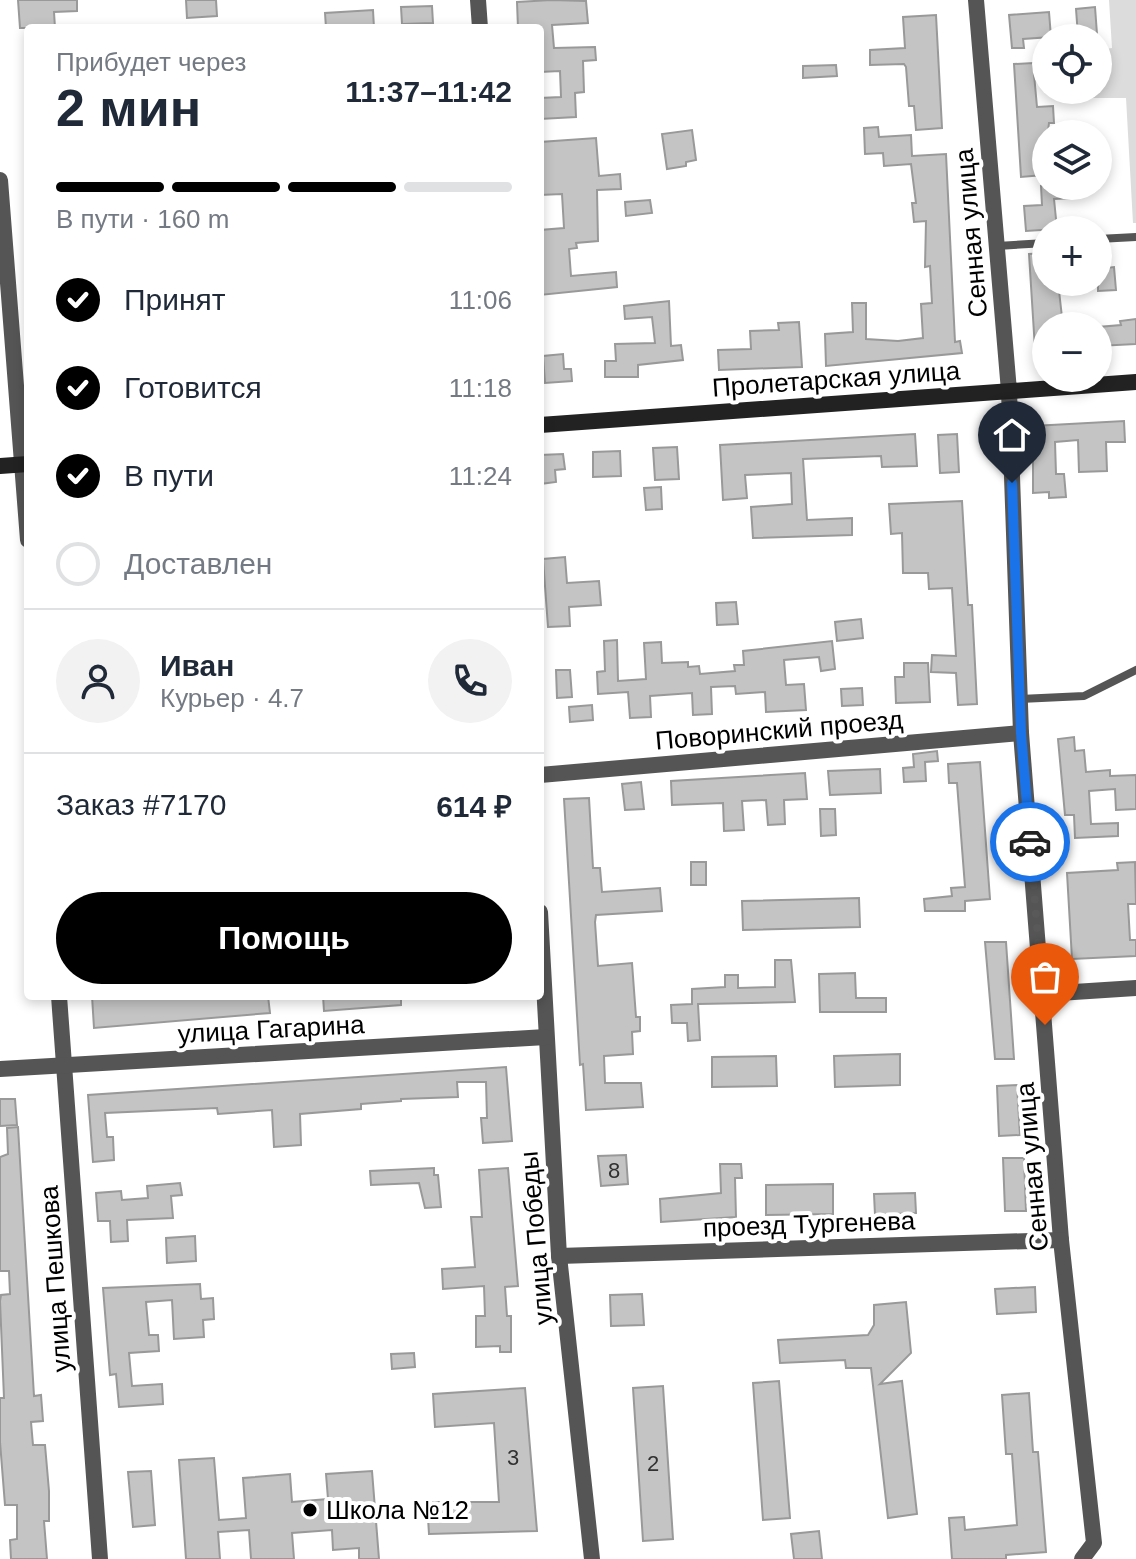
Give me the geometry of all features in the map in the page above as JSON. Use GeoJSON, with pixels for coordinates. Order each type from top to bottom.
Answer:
{"type":"FeatureCollection","features":[{"type":"Feature","properties":{"kind":"street"},"geometry":{"type":"LineString","coordinates":[[478,0],[480,24]]}},
{"type":"Feature","properties":{"kind":"street","name":"Сенная улица"},"geometry":{"type":"LineString","coordinates":[[976,0],[1009,391],[1021,733],[1061,1240],[1094,1543],[1082,1559]]}},
{"type":"Feature","properties":{"kind":"street"},"geometry":{"type":"LineString","coordinates":[[0,180],[24,442]]}},
{"type":"Feature","properties":{"kind":"street","name":"Пролетарская улица"},"geometry":{"type":"LineString","coordinates":[[544,425],[1136,382]]}},
{"type":"Feature","properties":{"kind":"street"},"geometry":{"type":"LineString","coordinates":[[0,466],[24,464]]}},
{"type":"Feature","properties":{"kind":"street","name":"Поворинский проезд"},"geometry":{"type":"LineString","coordinates":[[544,775],[1021,733]]}},
{"type":"Feature","properties":{"kind":"street"},"geometry":{"type":"LineString","coordinates":[[1043,994],[1136,988]]}},
{"type":"Feature","properties":{"kind":"street","name":"улица Победы"},"geometry":{"type":"LineString","coordinates":[[544,995],[559,1256],[592,1559]]}},
{"type":"Feature","properties":{"kind":"street","name":"улица Пешкова"},"geometry":{"type":"LineString","coordinates":[[59,1000],[100,1559]]}},
{"type":"Feature","properties":{"kind":"street","name":"улица Гагарина"},"geometry":{"type":"LineString","coordinates":[[0,1069],[546,1037]]}},
{"type":"Feature","properties":{"kind":"street","name":"проезд Тургенева"},"geometry":{"type":"LineString","coordinates":[[559,1256],[1061,1240]]}},
{"type":"Feature","properties":{"kind":"lane"},"geometry":{"type":"LineString","coordinates":[[1112,238],[1136,237]]}},
{"type":"Feature","properties":{"kind":"lane"},"geometry":{"type":"LineString","coordinates":[[997,246],[1032,244]]}},
{"type":"Feature","properties":{"kind":"lane"},"geometry":{"type":"LineString","coordinates":[[1020,699],[1084,696],[1136,670]]}},
{"type":"Feature","properties":{"kind":"shaded area"},"geometry":{"type":"Polygon","coordinates":[[[1109,0],[1136,0],[1136,223],[1133,223],[1126,98],[1112,98],[1109,0]]]}},
{"type":"Feature","properties":{"kind":"building"},"geometry":{"type":"Polygon","coordinates":[[[18,0],[77,0],[77,11],[54,12],[55,24],[24,24],[24,28],[20,28],[18,0]]]}},
{"type":"Feature","properties":{"kind":"building"},"geometry":{"type":"Polygon","coordinates":[[[186,0],[216,0],[217,16],[187,18],[186,0]]]}},
{"type":"Feature","properties":{"kind":"building"},"geometry":{"type":"Polygon","coordinates":[[[586,1],[588,23],[552,25],[554,48],[595,47],[596,60],[583,61],[584,92],[575,93],[576,117],[544,119],[544,98],[561,97],[560,71],[544,72],[544,24],[518,24],[517,2],[586,1]]]}},
{"type":"Feature","properties":{"kind":"building"},"geometry":{"type":"Polygon","coordinates":[[[432,6],[433,23],[402,24],[401,7],[432,6]]]}},
{"type":"Feature","properties":{"kind":"building"},"geometry":{"type":"Polygon","coordinates":[[[1095,7],[1096,24],[1077,24],[1076,9],[1095,7]]]}},
{"type":"Feature","properties":{"kind":"building"},"geometry":{"type":"Polygon","coordinates":[[[373,10],[374,24],[326,24],[325,13],[373,10]]]}},
{"type":"Feature","properties":{"kind":"building"},"geometry":{"type":"Polygon","coordinates":[[[1049,12],[1050,24],[1032,24],[1032,38],[1023,39],[1024,48],[1012,48],[1009,15],[1049,12]]]}},
{"type":"Feature","properties":{"kind":"building"},"geometry":{"type":"Polygon","coordinates":[[[936,15],[942,128],[916,130],[914,106],[909,106],[906,67],[904,64],[870,65],[870,50],[905,48],[903,17],[936,15]]]}},
{"type":"Feature","properties":{"kind":"building"},"geometry":{"type":"Polygon","coordinates":[[[1032,63],[1032,104],[1037,104],[1037,107],[1053,106],[1054,120],[1032,120],[1032,176],[1021,177],[1014,64],[1032,63]]]}},
{"type":"Feature","properties":{"kind":"building"},"geometry":{"type":"Polygon","coordinates":[[[836,65],[837,76],[803,78],[803,66],[836,65]]]}},
{"type":"Feature","properties":{"kind":"building"},"geometry":{"type":"Polygon","coordinates":[[[878,127],[879,137],[911,135],[912,156],[946,154],[955,342],[960,341],[962,353],[826,366],[825,334],[853,332],[852,303],[866,303],[866,339],[898,341],[923,338],[921,304],[932,303],[930,266],[925,267],[926,221],[914,222],[912,203],[916,203],[911,164],[884,166],[883,153],[865,154],[864,128],[878,127]]]}},
{"type":"Feature","properties":{"kind":"building"},"geometry":{"type":"Polygon","coordinates":[[[692,130],[696,160],[686,162],[686,166],[667,169],[662,134],[692,130]]]}},
{"type":"Feature","properties":{"kind":"building"},"geometry":{"type":"Polygon","coordinates":[[[596,138],[599,176],[620,174],[621,189],[597,190],[598,241],[576,243],[577,248],[569,249],[571,276],[616,272],[617,287],[544,295],[544,230],[564,228],[562,194],[544,195],[544,142],[596,138]]]}},
{"type":"Feature","properties":{"kind":"building"},"geometry":{"type":"Polygon","coordinates":[[[650,200],[652,213],[626,216],[625,202],[650,200]]]}},
{"type":"Feature","properties":{"kind":"building"},"geometry":{"type":"Polygon","coordinates":[[[1042,200],[1054,200],[1056,216],[1032,216],[1032,231],[1026,231],[1024,206],[1042,205],[1042,200]]]}},
{"type":"Feature","properties":{"kind":"building"},"geometry":{"type":"Polygon","coordinates":[[[1029,254],[1032,254],[1032,296],[1060,296],[1061,312],[1033,312],[1029,254]]]}},
{"type":"Feature","properties":{"kind":"building"},"geometry":{"type":"Polygon","coordinates":[[[1114,267],[1116,290],[1112,290],[1114,267]]]}},
{"type":"Feature","properties":{"kind":"building"},"geometry":{"type":"Polygon","coordinates":[[[669,301],[671,346],[681,345],[683,360],[638,365],[638,377],[605,377],[605,361],[616,361],[615,344],[655,343],[652,317],[625,319],[624,306],[669,301]]]}},
{"type":"Feature","properties":{"kind":"building"},"geometry":{"type":"Polygon","coordinates":[[[1136,319],[1136,344],[1112,345],[1112,326],[1121,325],[1120,321],[1136,319]]]}},
{"type":"Feature","properties":{"kind":"building"},"geometry":{"type":"Polygon","coordinates":[[[799,322],[802,367],[719,370],[718,350],[751,349],[750,331],[779,330],[778,323],[799,322]]]}},
{"type":"Feature","properties":{"kind":"building"},"geometry":{"type":"Polygon","coordinates":[[[563,354],[564,369],[571,369],[572,381],[545,383],[544,356],[563,354]]]}},
{"type":"Feature","properties":{"kind":"building"},"geometry":{"type":"Polygon","coordinates":[[[1124,421],[1125,442],[1106,442],[1107,471],[1079,472],[1078,440],[1055,442],[1056,474],[1064,474],[1066,497],[1049,498],[1049,492],[1033,493],[1033,426],[1124,421]]]}},
{"type":"Feature","properties":{"kind":"building"},"geometry":{"type":"Polygon","coordinates":[[[915,434],[917,466],[882,467],[881,456],[803,459],[807,520],[852,518],[852,535],[753,538],[751,507],[792,504],[791,473],[745,475],[747,498],[723,500],[720,445],[915,434]]]}},
{"type":"Feature","properties":{"kind":"building"},"geometry":{"type":"Polygon","coordinates":[[[957,434],[959,472],[940,473],[938,435],[957,434]]]}},
{"type":"Feature","properties":{"kind":"building"},"geometry":{"type":"Polygon","coordinates":[[[677,447],[679,479],[655,480],[653,448],[677,447]]]}},
{"type":"Feature","properties":{"kind":"building"},"geometry":{"type":"Polygon","coordinates":[[[620,451],[621,476],[593,477],[593,452],[620,451]]]}},
{"type":"Feature","properties":{"kind":"building"},"geometry":{"type":"Polygon","coordinates":[[[563,454],[565,469],[555,470],[556,482],[544,484],[544,455],[563,454]]]}},
{"type":"Feature","properties":{"kind":"building"},"geometry":{"type":"Polygon","coordinates":[[[661,487],[662,509],[646,510],[644,488],[661,487]]]}},
{"type":"Feature","properties":{"kind":"building"},"geometry":{"type":"Polygon","coordinates":[[[962,501],[977,704],[958,705],[956,673],[931,672],[932,655],[956,656],[952,588],[929,589],[928,573],[903,573],[902,533],[891,534],[889,504],[962,501]]]}},
{"type":"Feature","properties":{"kind":"building"},"geometry":{"type":"Polygon","coordinates":[[[565,557],[567,583],[599,581],[601,605],[569,607],[570,626],[548,627],[544,559],[565,557]]]}},
{"type":"Feature","properties":{"kind":"building"},"geometry":{"type":"Polygon","coordinates":[[[736,602],[738,624],[717,625],[716,603],[736,602]]]}},
{"type":"Feature","properties":{"kind":"building"},"geometry":{"type":"Polygon","coordinates":[[[861,619],[863,638],[837,641],[835,622],[861,619]]]}},
{"type":"Feature","properties":{"kind":"building"},"geometry":{"type":"Polygon","coordinates":[[[617,640],[618,681],[646,679],[644,643],[661,642],[662,663],[688,662],[688,667],[699,666],[700,674],[735,671],[734,665],[744,665],[743,651],[832,641],[835,669],[821,671],[819,657],[784,660],[786,685],[804,684],[806,710],[766,712],[765,692],[736,694],[735,686],[711,687],[712,714],[693,715],[692,693],[650,696],[651,717],[630,718],[628,692],[598,694],[597,672],[605,671],[604,641],[617,640]]]}},
{"type":"Feature","properties":{"kind":"building"},"geometry":{"type":"Polygon","coordinates":[[[904,663],[928,663],[930,702],[896,703],[895,677],[904,677],[904,663]]]}},
{"type":"Feature","properties":{"kind":"building"},"geometry":{"type":"Polygon","coordinates":[[[556,670],[570,670],[572,697],[557,698],[556,670]]]}},
{"type":"Feature","properties":{"kind":"building"},"geometry":{"type":"Polygon","coordinates":[[[862,688],[863,705],[842,706],[841,689],[862,688]]]}},
{"type":"Feature","properties":{"kind":"building"},"geometry":{"type":"Polygon","coordinates":[[[592,705],[593,720],[570,722],[569,707],[592,705]]]}},
{"type":"Feature","properties":{"kind":"building"},"geometry":{"type":"Polygon","coordinates":[[[1074,737],[1075,751],[1084,750],[1086,772],[1110,770],[1110,776],[1136,775],[1136,809],[1116,810],[1115,789],[1089,791],[1091,824],[1118,823],[1118,836],[1075,838],[1074,815],[1065,815],[1058,739],[1074,737]]]}},
{"type":"Feature","properties":{"kind":"building"},"geometry":{"type":"Polygon","coordinates":[[[937,751],[938,761],[925,762],[926,781],[904,782],[903,768],[914,767],[913,754],[937,751]]]}},
{"type":"Feature","properties":{"kind":"building"},"geometry":{"type":"Polygon","coordinates":[[[980,762],[990,899],[965,901],[965,911],[925,911],[924,899],[952,896],[951,888],[965,887],[957,783],[949,783],[948,764],[980,762]]]}},
{"type":"Feature","properties":{"kind":"building"},"geometry":{"type":"Polygon","coordinates":[[[880,769],[881,793],[830,795],[828,771],[880,769]]]}},
{"type":"Feature","properties":{"kind":"building"},"geometry":{"type":"Polygon","coordinates":[[[805,773],[807,799],[784,800],[785,824],[768,825],[766,800],[742,801],[744,830],[724,831],[723,803],[672,805],[671,781],[805,773]]]}},
{"type":"Feature","properties":{"kind":"building"},"geometry":{"type":"Polygon","coordinates":[[[641,782],[644,809],[625,810],[622,784],[641,782]]]}},
{"type":"Feature","properties":{"kind":"building"},"geometry":{"type":"Polygon","coordinates":[[[589,798],[593,868],[600,868],[602,892],[660,888],[662,911],[596,915],[595,922],[598,966],[632,963],[636,1017],[640,1017],[640,1031],[632,1032],[633,1054],[604,1056],[605,1083],[641,1083],[643,1107],[586,1110],[583,1064],[580,1065],[564,799],[589,798]]]}},
{"type":"Feature","properties":{"kind":"building"},"geometry":{"type":"Polygon","coordinates":[[[820,809],[835,809],[836,835],[821,836],[820,809]]]}},
{"type":"Feature","properties":{"kind":"building"},"geometry":{"type":"Polygon","coordinates":[[[691,862],[706,862],[706,885],[691,885],[691,862]]]}},
{"type":"Feature","properties":{"kind":"building"},"geometry":{"type":"Polygon","coordinates":[[[1135,862],[1136,904],[1128,904],[1130,940],[1136,940],[1136,956],[1072,959],[1067,873],[1118,870],[1117,863],[1135,862]]]}},
{"type":"Feature","properties":{"kind":"building"},"geometry":{"type":"Polygon","coordinates":[[[859,898],[860,927],[743,930],[742,901],[859,898]]]}},
{"type":"Feature","properties":{"kind":"building"},"geometry":{"type":"Polygon","coordinates":[[[985,942],[1006,942],[1014,1059],[995,1059],[985,942]]]}},
{"type":"Feature","properties":{"kind":"building"},"geometry":{"type":"Polygon","coordinates":[[[775,960],[791,960],[795,1002],[698,1004],[700,1040],[688,1041],[687,1023],[672,1023],[671,1005],[692,1004],[692,989],[725,987],[725,975],[738,975],[738,988],[775,987],[775,960]]]}},
{"type":"Feature","properties":{"kind":"building"},"geometry":{"type":"Polygon","coordinates":[[[855,973],[856,998],[886,998],[886,1012],[820,1012],[819,974],[855,973]]]}},
{"type":"Feature","properties":{"kind":"building"},"geometry":{"type":"Polygon","coordinates":[[[92,1000],[268,1000],[270,1013],[94,1028],[92,1000]]]}},
{"type":"Feature","properties":{"kind":"building"},"geometry":{"type":"Polygon","coordinates":[[[323,1000],[401,1000],[401,1005],[324,1011],[323,1000]]]}},
{"type":"Feature","properties":{"kind":"building"},"geometry":{"type":"Polygon","coordinates":[[[900,1054],[900,1085],[835,1087],[834,1056],[900,1054]]]}},
{"type":"Feature","properties":{"kind":"building"},"geometry":{"type":"Polygon","coordinates":[[[776,1056],[777,1086],[712,1087],[712,1057],[776,1056]]]}},
{"type":"Feature","properties":{"kind":"building"},"geometry":{"type":"Polygon","coordinates":[[[506,1067],[512,1141],[483,1143],[481,1118],[487,1118],[486,1082],[457,1082],[458,1097],[401,1099],[361,1104],[361,1109],[300,1114],[301,1145],[274,1147],[272,1110],[218,1114],[217,1108],[105,1113],[107,1137],[113,1137],[114,1160],[93,1162],[88,1095],[506,1067]]]}},
{"type":"Feature","properties":{"kind":"building"},"geometry":{"type":"Polygon","coordinates":[[[1017,1085],[1020,1135],[999,1136],[997,1086],[1017,1085]]]}},
{"type":"Feature","properties":{"kind":"building"},"geometry":{"type":"Polygon","coordinates":[[[0,1099],[15,1099],[17,1125],[0,1126],[0,1099]]]}},
{"type":"Feature","properties":{"kind":"building"},"geometry":{"type":"Polygon","coordinates":[[[18,1127],[34,1396],[41,1395],[43,1421],[31,1422],[33,1445],[45,1445],[49,1491],[49,1521],[44,1521],[47,1559],[11,1559],[10,1540],[17,1539],[17,1505],[5,1505],[0,1442],[0,1398],[4,1398],[0,1301],[1,1295],[10,1294],[9,1271],[0,1271],[0,1157],[8,1154],[7,1128],[18,1127]]]}},
{"type":"Feature","properties":{"kind":"building"},"geometry":{"type":"Polygon","coordinates":[[[626,1155],[628,1184],[601,1186],[598,1156],[626,1155]]]}},
{"type":"Feature","properties":{"kind":"building"},"geometry":{"type":"Polygon","coordinates":[[[1003,1158],[1024,1158],[1026,1211],[1005,1211],[1003,1158]]]}},
{"type":"Feature","properties":{"kind":"building"},"geometry":{"type":"Polygon","coordinates":[[[720,1164],[741,1164],[742,1178],[735,1178],[736,1217],[661,1222],[660,1199],[721,1193],[720,1164]]]}},
{"type":"Feature","properties":{"kind":"building"},"geometry":{"type":"Polygon","coordinates":[[[434,1168],[434,1175],[438,1175],[441,1207],[425,1208],[419,1183],[371,1185],[370,1171],[434,1168]]]}},
{"type":"Feature","properties":{"kind":"building"},"geometry":{"type":"Polygon","coordinates":[[[508,1168],[518,1286],[505,1287],[507,1316],[511,1316],[511,1352],[500,1352],[500,1346],[476,1347],[476,1316],[485,1316],[484,1286],[443,1289],[442,1269],[475,1267],[471,1217],[482,1217],[479,1170],[508,1168]]]}},
{"type":"Feature","properties":{"kind":"building"},"geometry":{"type":"Polygon","coordinates":[[[180,1183],[182,1195],[171,1196],[173,1218],[127,1220],[128,1241],[111,1242],[110,1221],[98,1221],[96,1193],[121,1191],[122,1200],[148,1198],[147,1186],[180,1183]]]}},
{"type":"Feature","properties":{"kind":"building"},"geometry":{"type":"Polygon","coordinates":[[[833,1184],[833,1214],[766,1215],[766,1185],[833,1184]]]}},
{"type":"Feature","properties":{"kind":"building"},"geometry":{"type":"Polygon","coordinates":[[[915,1193],[916,1213],[875,1215],[874,1194],[915,1193]]]}},
{"type":"Feature","properties":{"kind":"building"},"geometry":{"type":"Polygon","coordinates":[[[195,1236],[196,1261],[167,1263],[166,1238],[195,1236]]]}},
{"type":"Feature","properties":{"kind":"building"},"geometry":{"type":"Polygon","coordinates":[[[200,1284],[201,1299],[213,1298],[214,1319],[203,1320],[204,1337],[174,1339],[172,1300],[146,1302],[149,1335],[158,1335],[159,1351],[129,1353],[132,1386],[162,1384],[163,1404],[119,1407],[116,1374],[110,1375],[103,1288],[200,1284]]]}},
{"type":"Feature","properties":{"kind":"building"},"geometry":{"type":"Polygon","coordinates":[[[1035,1287],[1036,1312],[997,1314],[995,1289],[1035,1287]]]}},
{"type":"Feature","properties":{"kind":"building"},"geometry":{"type":"Polygon","coordinates":[[[642,1294],[644,1325],[611,1326],[610,1295],[642,1294]]]}},
{"type":"Feature","properties":{"kind":"building"},"geometry":{"type":"Polygon","coordinates":[[[906,1302],[911,1353],[880,1384],[902,1381],[917,1514],[888,1518],[871,1368],[846,1368],[845,1360],[780,1363],[778,1340],[868,1335],[874,1325],[874,1305],[906,1302]]]}},
{"type":"Feature","properties":{"kind":"building"},"geometry":{"type":"Polygon","coordinates":[[[414,1353],[415,1367],[392,1369],[391,1354],[414,1353]]]}},
{"type":"Feature","properties":{"kind":"building"},"geometry":{"type":"Polygon","coordinates":[[[779,1381],[790,1518],[763,1520],[753,1383],[779,1381]]]}},
{"type":"Feature","properties":{"kind":"building"},"geometry":{"type":"Polygon","coordinates":[[[663,1386],[673,1539],[643,1541],[633,1388],[663,1386]]]}},
{"type":"Feature","properties":{"kind":"building"},"geometry":{"type":"Polygon","coordinates":[[[525,1388],[537,1531],[429,1534],[427,1502],[499,1502],[494,1423],[435,1427],[433,1394],[525,1388]]]}},
{"type":"Feature","properties":{"kind":"building"},"geometry":{"type":"Polygon","coordinates":[[[1029,1393],[1033,1452],[1038,1452],[1046,1552],[1006,1555],[1006,1559],[952,1559],[949,1518],[964,1517],[965,1530],[1017,1525],[1012,1454],[1006,1454],[1002,1395],[1029,1393]]]}},
{"type":"Feature","properties":{"kind":"building","name":"Школа №12"},"geometry":{"type":"Polygon","coordinates":[[[214,1458],[219,1520],[246,1518],[243,1478],[290,1474],[292,1502],[328,1499],[326,1474],[372,1471],[379,1559],[359,1559],[359,1548],[333,1550],[332,1530],[292,1533],[294,1559],[251,1559],[249,1530],[218,1532],[220,1559],[186,1559],[179,1460],[214,1458]]]}},
{"type":"Feature","properties":{"kind":"building"},"geometry":{"type":"Polygon","coordinates":[[[151,1471],[155,1525],[133,1527],[128,1472],[151,1471]]]}},
{"type":"Feature","properties":{"kind":"building"},"geometry":{"type":"Polygon","coordinates":[[[819,1531],[822,1559],[794,1559],[791,1534],[819,1531]]]}},
{"type":"Feature","properties":{"kind":"way so far"},"geometry":{"type":"LineString","coordinates":[[1030,842],[1045,1025]]}},
{"type":"Feature","properties":{"kind":"place","name":"Школа №12"},"geometry":{"type":"Point","coordinates":[310,1510]}},
{"type":"Feature","properties":{"kind":"route"},"geometry":{"type":"LineString","coordinates":[[1012,483],[1021,733],[1030,842]]}}]}
